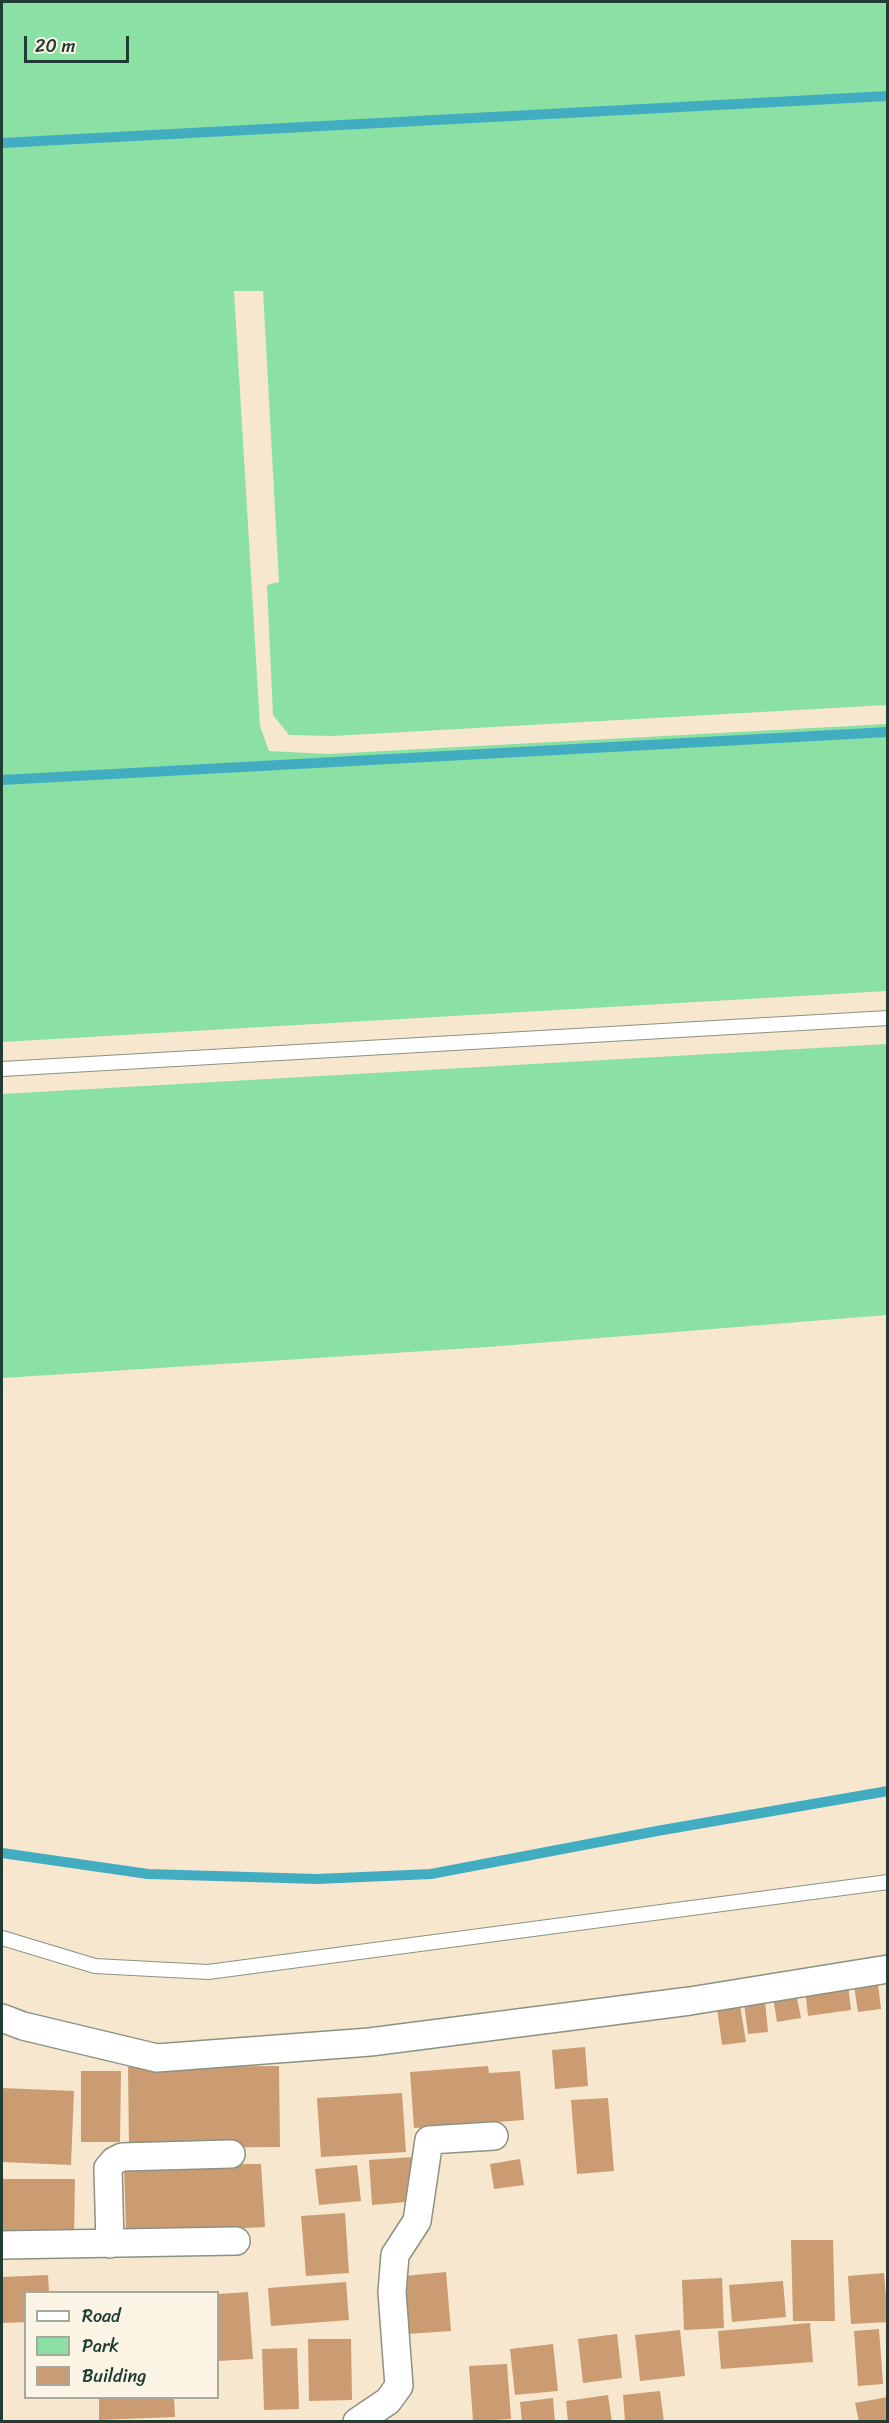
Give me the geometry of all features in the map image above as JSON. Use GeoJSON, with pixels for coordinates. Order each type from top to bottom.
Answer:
{"type":"FeatureCollection","features":[{"type":"Feature","properties":{"kind":"street"},"geometry":{"type":"LineString","coordinates":[[2,2018],[157,2058],[382,2041],[690,2001],[888,1969]]}},
{"type":"Feature","properties":{"kind":"street"},"geometry":{"type":"LineString","coordinates":[[357,2421],[388,2401],[399,2386],[392,2292],[395,2255],[417,2221],[429,2140],[494,2136]]}},
{"type":"Feature","properties":{"kind":"street"},"geometry":{"type":"LineString","coordinates":[[110,2244],[108,2168],[114,2161],[122,2157],[231,2154]]}},
{"type":"Feature","properties":{"kind":"street"},"geometry":{"type":"LineString","coordinates":[[2,2245],[236,2241]]}},
{"type":"Feature","properties":{"kind":"lane"},"geometry":{"type":"LineString","coordinates":[[2,1069],[888,1018]]}},
{"type":"Feature","properties":{"kind":"lane"},"geometry":{"type":"LineString","coordinates":[[2,1938],[95,1966],[208,1972],[888,1881]]}},
{"type":"Feature","properties":{"kind":"green space"},"geometry":{"type":"Polygon","coordinates":[[[2,2],[887,2],[887,705],[333,736],[289,735],[273,715],[267,585],[279,582],[263,291],[234,291],[260,726],[269,751],[328,754],[887,724],[887,991],[2,1042],[2,2]]]}},
{"type":"Feature","properties":{"kind":"green space"},"geometry":{"type":"Polygon","coordinates":[[[887,1044],[887,1315],[488,1347],[2,1378],[2,1094],[887,1044]]]}},
{"type":"Feature","properties":{"kind":"building"},"geometry":{"type":"Polygon","coordinates":[[[848,1984],[851,2010],[808,2016],[805,1989],[848,1984]]]}},
{"type":"Feature","properties":{"kind":"building"},"geometry":{"type":"Polygon","coordinates":[[[878,1984],[881,2009],[858,2012],[854,1986],[878,1984]]]}},
{"type":"Feature","properties":{"kind":"building"},"geometry":{"type":"Polygon","coordinates":[[[796,1993],[801,2018],[777,2022],[773,1997],[796,1993]]]}},
{"type":"Feature","properties":{"kind":"building"},"geometry":{"type":"Polygon","coordinates":[[[765,2001],[768,2032],[748,2034],[744,2004],[765,2001]]]}},
{"type":"Feature","properties":{"kind":"building"},"geometry":{"type":"Polygon","coordinates":[[[740,2005],[746,2042],[722,2045],[717,2008],[740,2005]]]}},
{"type":"Feature","properties":{"kind":"building"},"geometry":{"type":"Polygon","coordinates":[[[585,2047],[588,2086],[555,2089],[552,2050],[585,2047]]]}},
{"type":"Feature","properties":{"kind":"building"},"geometry":{"type":"Polygon","coordinates":[[[279,2066],[280,2147],[129,2148],[128,2067],[279,2066]]]}},
{"type":"Feature","properties":{"kind":"building"},"geometry":{"type":"Polygon","coordinates":[[[488,2066],[489,2073],[520,2071],[524,2120],[414,2128],[410,2072],[488,2066]]]}},
{"type":"Feature","properties":{"kind":"building"},"geometry":{"type":"Polygon","coordinates":[[[81,2071],[121,2071],[120,2142],[81,2142],[81,2071]]]}},
{"type":"Feature","properties":{"kind":"building"},"geometry":{"type":"Polygon","coordinates":[[[2,2088],[74,2091],[71,2165],[2,2162],[2,2088]]]}},
{"type":"Feature","properties":{"kind":"building"},"geometry":{"type":"Polygon","coordinates":[[[402,2093],[406,2152],[321,2157],[317,2098],[402,2093]]]}},
{"type":"Feature","properties":{"kind":"building"},"geometry":{"type":"Polygon","coordinates":[[[608,2098],[614,2171],[577,2174],[571,2100],[608,2098]]]}},
{"type":"Feature","properties":{"kind":"building"},"geometry":{"type":"Polygon","coordinates":[[[414,2157],[417,2201],[372,2205],[369,2160],[414,2157]]]}},
{"type":"Feature","properties":{"kind":"building"},"geometry":{"type":"Polygon","coordinates":[[[520,2159],[524,2185],[494,2189],[490,2164],[520,2159]]]}},
{"type":"Feature","properties":{"kind":"building"},"geometry":{"type":"Polygon","coordinates":[[[261,2164],[265,2227],[126,2234],[124,2165],[261,2164]]]}},
{"type":"Feature","properties":{"kind":"building"},"geometry":{"type":"Polygon","coordinates":[[[357,2165],[361,2201],[319,2205],[315,2169],[357,2165]]]}},
{"type":"Feature","properties":{"kind":"building"},"geometry":{"type":"Polygon","coordinates":[[[2,2179],[75,2179],[74,2238],[2,2237],[2,2179]]]}},
{"type":"Feature","properties":{"kind":"building"},"geometry":{"type":"Polygon","coordinates":[[[345,2213],[349,2273],[306,2276],[301,2216],[345,2213]]]}},
{"type":"Feature","properties":{"kind":"building"},"geometry":{"type":"Polygon","coordinates":[[[791,2240],[833,2240],[835,2321],[793,2321],[791,2240]]]}},
{"type":"Feature","properties":{"kind":"building"},"geometry":{"type":"Polygon","coordinates":[[[446,2272],[451,2331],[407,2334],[403,2276],[446,2272]]]}},
{"type":"Feature","properties":{"kind":"building"},"geometry":{"type":"Polygon","coordinates":[[[884,2273],[888,2322],[851,2324],[848,2276],[884,2273]]]}},
{"type":"Feature","properties":{"kind":"building"},"geometry":{"type":"Polygon","coordinates":[[[48,2275],[49,2291],[24,2291],[24,2322],[2,2323],[2,2277],[48,2275]]]}},
{"type":"Feature","properties":{"kind":"building"},"geometry":{"type":"Polygon","coordinates":[[[722,2278],[724,2328],[684,2330],[682,2280],[722,2278]]]}},
{"type":"Feature","properties":{"kind":"building"},"geometry":{"type":"Polygon","coordinates":[[[783,2281],[786,2317],[732,2322],[729,2285],[783,2281]]]}},
{"type":"Feature","properties":{"kind":"building"},"geometry":{"type":"Polygon","coordinates":[[[346,2282],[349,2320],[271,2326],[268,2288],[346,2282]]]}},
{"type":"Feature","properties":{"kind":"building"},"geometry":{"type":"Polygon","coordinates":[[[248,2292],[253,2359],[219,2361],[219,2294],[248,2292]]]}},
{"type":"Feature","properties":{"kind":"building"},"geometry":{"type":"Polygon","coordinates":[[[810,2323],[813,2362],[721,2369],[718,2331],[810,2323]]]}},
{"type":"Feature","properties":{"kind":"building"},"geometry":{"type":"Polygon","coordinates":[[[879,2329],[883,2384],[858,2386],[854,2331],[879,2329]]]}},
{"type":"Feature","properties":{"kind":"building"},"geometry":{"type":"Polygon","coordinates":[[[680,2330],[685,2376],[640,2381],[635,2335],[680,2330]]]}},
{"type":"Feature","properties":{"kind":"building"},"geometry":{"type":"Polygon","coordinates":[[[617,2334],[622,2378],[583,2383],[578,2339],[617,2334]]]}},
{"type":"Feature","properties":{"kind":"building"},"geometry":{"type":"Polygon","coordinates":[[[308,2339],[351,2339],[352,2400],[309,2401],[308,2339]]]}},
{"type":"Feature","properties":{"kind":"building"},"geometry":{"type":"Polygon","coordinates":[[[553,2344],[558,2391],[515,2395],[510,2349],[553,2344]]]}},
{"type":"Feature","properties":{"kind":"building"},"geometry":{"type":"Polygon","coordinates":[[[297,2348],[299,2409],[264,2410],[262,2349],[297,2348]]]}},
{"type":"Feature","properties":{"kind":"building"},"geometry":{"type":"Polygon","coordinates":[[[507,2364],[511,2419],[473,2421],[469,2366],[507,2364]]]}},
{"type":"Feature","properties":{"kind":"building"},"geometry":{"type":"Polygon","coordinates":[[[660,2391],[664,2422],[625,2422],[623,2395],[660,2391]]]}},
{"type":"Feature","properties":{"kind":"building"},"geometry":{"type":"Polygon","coordinates":[[[608,2395],[612,2422],[568,2422],[566,2401],[608,2395]]]}},
{"type":"Feature","properties":{"kind":"building"},"geometry":{"type":"Polygon","coordinates":[[[888,2397],[888,2422],[859,2422],[855,2403],[888,2397]]]}},
{"type":"Feature","properties":{"kind":"building"},"geometry":{"type":"Polygon","coordinates":[[[553,2398],[555,2422],[522,2422],[520,2402],[553,2398]]]}},
{"type":"Feature","properties":{"kind":"building"},"geometry":{"type":"Polygon","coordinates":[[[99,2399],[174,2399],[175,2417],[99,2420],[99,2399]]]}},
{"type":"Feature","properties":{"kind":"waterway"},"geometry":{"type":"LineString","coordinates":[[2,143],[888,96]]}},
{"type":"Feature","properties":{"kind":"waterway"},"geometry":{"type":"LineString","coordinates":[[2,780],[888,732]]}},
{"type":"Feature","properties":{"kind":"waterway"},"geometry":{"type":"LineString","coordinates":[[2,1853],[148,1874],[317,1879],[431,1874],[657,1831],[888,1791]]}}]}
